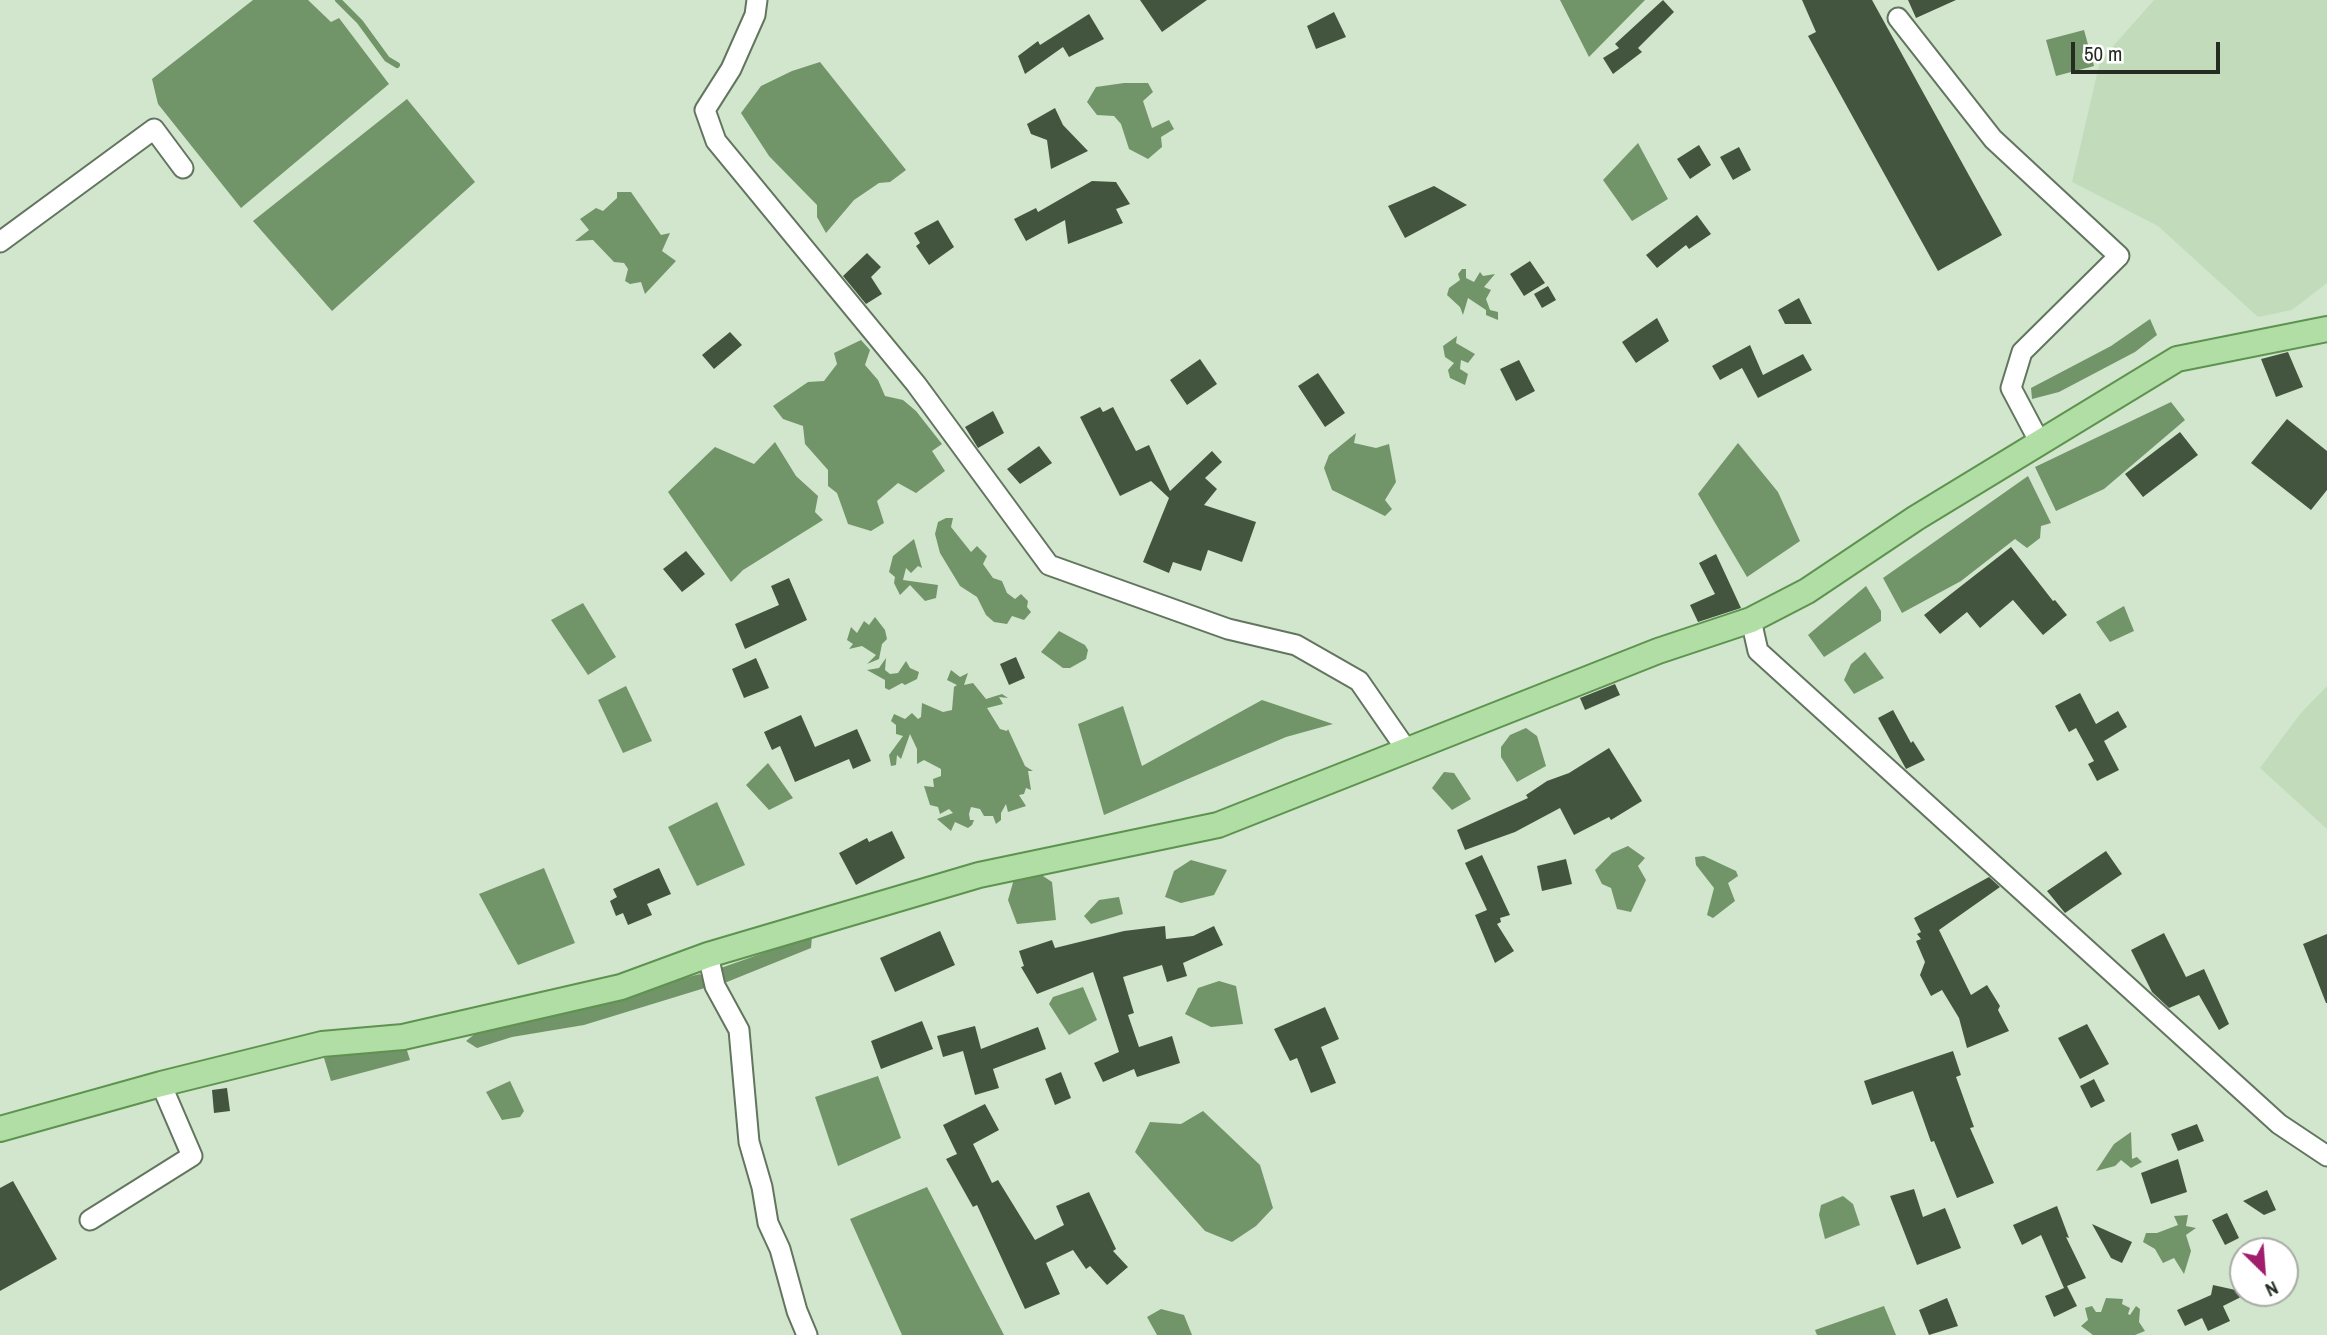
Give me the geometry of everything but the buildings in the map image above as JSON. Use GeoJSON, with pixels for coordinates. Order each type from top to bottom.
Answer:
{"type":"FeatureCollection","features":[{"type":"Feature","properties":{"kind":"main road"},"geometry":{"type":"LineString","coordinates":[[0,1129],[161,1084],[322,1044],[403,1038],[470,1019],[621,987],[708,955],[979,875],[1218,825],[1658,651],[1751,620],[1807,590],[2039,441],[2177,359],[2327,329]]}},
{"type":"Feature","properties":{"kind":"street"},"geometry":{"type":"LineString","coordinates":[[757,0],[755,15],[731,69],[705,110],[716,141],[916,384],[1049,565],[1228,629],[1296,645],[1359,681],[1406,749]]}},
{"type":"Feature","properties":{"kind":"street"},"geometry":{"type":"LineString","coordinates":[[1898,18],[1993,139],[2119,256],[2022,352],[2011,388],[2039,441]]}},
{"type":"Feature","properties":{"kind":"street"},"geometry":{"type":"LineString","coordinates":[[0,242],[154,129],[183,168]]}},
{"type":"Feature","properties":{"kind":"street"},"geometry":{"type":"LineString","coordinates":[[1751,620],[1758,651],[2279,1124],[2327,1156]]}},
{"type":"Feature","properties":{"kind":"street"},"geometry":{"type":"LineString","coordinates":[[708,955],[715,986],[739,1030],[749,1142],[762,1187],[768,1223],[780,1249],[796,1311],[807,1335]]}},
{"type":"Feature","properties":{"kind":"street"},"geometry":{"type":"LineString","coordinates":[[90,1220],[192,1156],[161,1084]]}},
{"type":"Feature","properties":{"kind":"shaded area"},"geometry":{"type":"Polygon","coordinates":[[[253,0],[308,0],[331,22],[339,18],[389,84],[241,208],[158,104],[152,79],[253,0]]]}},
{"type":"Feature","properties":{"kind":"shaded area"},"geometry":{"type":"Polygon","coordinates":[[[1560,0],[1645,0],[1589,57],[1560,0]]]}},
{"type":"Feature","properties":{"kind":"shaded area"},"geometry":{"type":"Polygon","coordinates":[[[2154,0],[2327,0],[2327,283],[2292,310],[2258,317],[2158,226],[2072,182],[2100,61],[2154,0]]]}},
{"type":"Feature","properties":{"kind":"shaded area"},"geometry":{"type":"Polygon","coordinates":[[[2084,30],[2094,66],[2056,76],[2046,40],[2084,30]]]}},
{"type":"Feature","properties":{"kind":"shaded area"},"geometry":{"type":"Polygon","coordinates":[[[820,62],[906,170],[890,182],[879,183],[854,200],[826,233],[817,217],[817,205],[769,156],[741,113],[761,86],[792,71],[820,62]]]}},
{"type":"Feature","properties":{"kind":"shaded area"},"geometry":{"type":"Polygon","coordinates":[[[1148,83],[1153,92],[1143,101],[1152,128],[1169,120],[1174,129],[1161,137],[1162,147],[1148,159],[1129,149],[1121,124],[1114,116],[1097,115],[1087,102],[1096,87],[1148,83]]]}},
{"type":"Feature","properties":{"kind":"shaded area"},"geometry":{"type":"Polygon","coordinates":[[[407,99],[475,182],[332,311],[253,221],[407,99]]]}},
{"type":"Feature","properties":{"kind":"shaded area"},"geometry":{"type":"Polygon","coordinates":[[[1638,143],[1668,199],[1632,221],[1603,180],[1638,143]]]}},
{"type":"Feature","properties":{"kind":"shaded area"},"geometry":{"type":"Polygon","coordinates":[[[617,192],[631,192],[661,235],[670,233],[662,251],[676,261],[645,294],[641,282],[630,284],[625,281],[628,269],[624,263],[614,262],[593,240],[575,241],[589,230],[580,219],[596,208],[603,211],[617,198],[617,192]]]}},
{"type":"Feature","properties":{"kind":"shaded area"},"geometry":{"type":"Polygon","coordinates":[[[1462,269],[1466,269],[1466,278],[1474,282],[1480,272],[1483,276],[1495,274],[1484,287],[1491,290],[1486,299],[1490,310],[1498,312],[1498,320],[1486,315],[1486,310],[1468,298],[1463,315],[1460,307],[1447,295],[1449,288],[1460,280],[1458,274],[1462,269]]]}},
{"type":"Feature","properties":{"kind":"shaded area"},"geometry":{"type":"Polygon","coordinates":[[[2150,319],[2157,335],[2135,352],[2059,392],[2032,399],[2031,388],[2111,346],[2150,319]]]}},
{"type":"Feature","properties":{"kind":"shaded area"},"geometry":{"type":"Polygon","coordinates":[[[1457,336],[1456,343],[1475,354],[1468,363],[1461,360],[1460,369],[1468,374],[1465,385],[1450,378],[1448,370],[1454,363],[1445,357],[1443,346],[1457,336]]]}},
{"type":"Feature","properties":{"kind":"shaded area"},"geometry":{"type":"Polygon","coordinates":[[[861,340],[870,350],[865,365],[878,380],[885,396],[903,400],[916,411],[942,444],[932,451],[945,471],[916,493],[898,483],[877,501],[884,523],[871,531],[848,524],[837,493],[828,486],[828,470],[805,444],[803,426],[783,419],[773,406],[808,382],[824,381],[837,364],[834,353],[861,340]]]}},
{"type":"Feature","properties":{"kind":"shaded area"},"geometry":{"type":"Polygon","coordinates":[[[2171,402],[2185,420],[2104,489],[2056,511],[2035,467],[2171,402]]]}},
{"type":"Feature","properties":{"kind":"shaded area"},"geometry":{"type":"Polygon","coordinates":[[[1356,433],[1354,443],[1376,448],[1389,444],[1396,482],[1385,500],[1392,509],[1385,516],[1332,490],[1324,468],[1329,455],[1356,433]]]}},
{"type":"Feature","properties":{"kind":"shaded area"},"geometry":{"type":"Polygon","coordinates":[[[775,442],[796,476],[818,496],[815,512],[823,520],[743,570],[731,582],[668,492],[715,447],[754,464],[775,442]]]}},
{"type":"Feature","properties":{"kind":"shaded area"},"geometry":{"type":"Polygon","coordinates":[[[1738,443],[1778,492],[1800,541],[1747,577],[1698,494],[1738,443]]]}},
{"type":"Feature","properties":{"kind":"shaded area"},"geometry":{"type":"Polygon","coordinates":[[[2028,476],[2051,523],[2041,526],[2040,538],[2027,548],[2015,539],[1961,581],[1902,613],[1883,578],[2028,476]]]}},
{"type":"Feature","properties":{"kind":"shaded area"},"geometry":{"type":"Polygon","coordinates":[[[953,518],[951,527],[971,552],[977,546],[987,556],[983,564],[993,578],[1002,581],[1007,593],[1015,599],[1021,594],[1028,601],[1027,607],[1031,612],[1024,620],[1012,616],[1007,624],[994,622],[986,615],[977,597],[960,586],[940,553],[935,534],[938,522],[953,518]]]}},
{"type":"Feature","properties":{"kind":"shaded area"},"geometry":{"type":"Polygon","coordinates":[[[914,539],[922,568],[918,566],[911,573],[906,568],[903,580],[938,585],[936,598],[925,601],[910,585],[900,595],[894,583],[895,577],[889,572],[893,556],[914,539]]]}},
{"type":"Feature","properties":{"kind":"shaded area"},"geometry":{"type":"Polygon","coordinates":[[[1866,586],[1881,611],[1881,621],[1824,657],[1808,635],[1866,586]]]}},
{"type":"Feature","properties":{"kind":"shaded area"},"geometry":{"type":"Polygon","coordinates":[[[583,603],[616,657],[588,675],[551,620],[583,603]]]}},
{"type":"Feature","properties":{"kind":"shaded area"},"geometry":{"type":"Polygon","coordinates":[[[2124,606],[2134,631],[2110,642],[2096,622],[2124,606]]]}},
{"type":"Feature","properties":{"kind":"shaded area"},"geometry":{"type":"Polygon","coordinates":[[[875,617],[885,630],[887,639],[882,644],[879,659],[867,664],[876,655],[862,646],[849,649],[853,644],[847,640],[851,627],[857,633],[864,621],[869,625],[875,617]]]}},
{"type":"Feature","properties":{"kind":"shaded area"},"geometry":{"type":"Polygon","coordinates":[[[1059,631],[1085,645],[1088,650],[1086,659],[1070,668],[1063,668],[1041,652],[1059,631]]]}},
{"type":"Feature","properties":{"kind":"shaded area"},"geometry":{"type":"Polygon","coordinates":[[[1865,652],[1884,678],[1854,694],[1844,680],[1851,664],[1865,652]]]}},
{"type":"Feature","properties":{"kind":"shaded area"},"geometry":{"type":"Polygon","coordinates":[[[886,658],[885,670],[890,674],[898,673],[906,661],[910,668],[919,672],[917,679],[889,690],[885,688],[885,680],[867,670],[879,668],[886,658]]]}},
{"type":"Feature","properties":{"kind":"shaded area"},"geometry":{"type":"Polygon","coordinates":[[[951,670],[960,677],[968,673],[964,685],[973,683],[986,699],[1002,694],[1008,698],[999,697],[1003,704],[987,708],[1000,729],[1008,729],[1025,766],[1033,771],[1028,771],[1031,790],[1026,788],[1024,794],[1019,795],[1026,806],[1008,812],[1006,804],[1001,820],[996,824],[993,816],[984,816],[980,809],[971,807],[969,814],[970,820],[974,820],[972,825],[968,828],[955,822],[951,831],[937,819],[953,813],[949,809],[940,814],[938,807],[930,805],[924,786],[934,787],[933,779],[941,776],[941,769],[924,760],[917,764],[917,749],[910,734],[901,759],[897,755],[896,765],[891,766],[889,755],[903,736],[896,734],[896,725],[891,721],[894,714],[905,719],[912,713],[918,719],[921,717],[922,703],[943,712],[952,710],[954,687],[957,685],[947,680],[951,670]]]}},
{"type":"Feature","properties":{"kind":"shaded area"},"geometry":{"type":"Polygon","coordinates":[[[626,686],[652,741],[623,753],[598,700],[626,686]]]}},
{"type":"Feature","properties":{"kind":"shaded area"},"geometry":{"type":"Polygon","coordinates":[[[2327,686],[2327,829],[2260,768],[2300,714],[2327,686]]]}},
{"type":"Feature","properties":{"kind":"shaded area"},"geometry":{"type":"Polygon","coordinates":[[[1262,700],[1333,724],[1286,737],[1104,815],[1078,724],[1123,706],[1142,766],[1262,700]]]}},
{"type":"Feature","properties":{"kind":"shaded area"},"geometry":{"type":"Polygon","coordinates":[[[1526,728],[1537,736],[1546,766],[1517,782],[1501,757],[1501,747],[1510,735],[1526,728]]]}},
{"type":"Feature","properties":{"kind":"shaded area"},"geometry":{"type":"Polygon","coordinates":[[[768,763],[793,798],[769,810],[746,785],[768,763]]]}},
{"type":"Feature","properties":{"kind":"shaded area"},"geometry":{"type":"Polygon","coordinates":[[[1444,772],[1454,773],[1471,799],[1452,810],[1432,788],[1444,772]]]}},
{"type":"Feature","properties":{"kind":"shaded area"},"geometry":{"type":"Polygon","coordinates":[[[717,802],[745,865],[697,886],[668,827],[717,802]]]}},
{"type":"Feature","properties":{"kind":"shaded area"},"geometry":{"type":"Polygon","coordinates":[[[1628,846],[1645,858],[1638,866],[1646,880],[1631,912],[1617,909],[1611,888],[1602,884],[1595,870],[1612,853],[1628,846]]]}},
{"type":"Feature","properties":{"kind":"shaded area"},"geometry":{"type":"Polygon","coordinates":[[[1704,856],[1736,871],[1738,876],[1728,883],[1735,901],[1713,918],[1707,915],[1714,888],[1696,865],[1695,857],[1704,856]]]}},
{"type":"Feature","properties":{"kind":"shaded area"},"geometry":{"type":"Polygon","coordinates":[[[1191,860],[1227,870],[1214,895],[1181,903],[1165,897],[1174,871],[1191,860]]]}},
{"type":"Feature","properties":{"kind":"shaded area"},"geometry":{"type":"Polygon","coordinates":[[[544,868],[575,943],[518,965],[479,894],[544,868]]]}},
{"type":"Feature","properties":{"kind":"shaded area"},"geometry":{"type":"Polygon","coordinates":[[[1037,872],[1052,882],[1056,920],[1017,924],[1008,900],[1014,879],[1037,872]]]}},
{"type":"Feature","properties":{"kind":"shaded area"},"geometry":{"type":"Polygon","coordinates":[[[1119,897],[1123,914],[1091,924],[1084,916],[1099,900],[1119,897]]]}},
{"type":"Feature","properties":{"kind":"shaded area"},"geometry":{"type":"Polygon","coordinates":[[[812,936],[811,948],[717,986],[712,971],[812,936]]]}},
{"type":"Feature","properties":{"kind":"shaded area"},"geometry":{"type":"Polygon","coordinates":[[[700,974],[708,987],[584,1025],[512,1037],[477,1048],[466,1041],[482,1028],[700,974]]]}},
{"type":"Feature","properties":{"kind":"shaded area"},"geometry":{"type":"Polygon","coordinates":[[[1219,981],[1236,986],[1243,1024],[1211,1027],[1185,1014],[1198,988],[1219,981]]]}},
{"type":"Feature","properties":{"kind":"shaded area"},"geometry":{"type":"Polygon","coordinates":[[[1083,987],[1097,1020],[1069,1035],[1049,1004],[1053,997],[1083,987]]]}},
{"type":"Feature","properties":{"kind":"shaded area"},"geometry":{"type":"Polygon","coordinates":[[[403,1038],[410,1060],[331,1081],[324,1058],[403,1038]]]}},
{"type":"Feature","properties":{"kind":"shaded area"},"geometry":{"type":"Polygon","coordinates":[[[878,1076],[901,1138],[838,1166],[815,1097],[878,1076]]]}},
{"type":"Feature","properties":{"kind":"shaded area"},"geometry":{"type":"Polygon","coordinates":[[[510,1081],[524,1111],[520,1117],[502,1120],[486,1092],[510,1081]]]}},
{"type":"Feature","properties":{"kind":"shaded area"},"geometry":{"type":"Polygon","coordinates":[[[1203,1111],[1260,1165],[1273,1208],[1256,1226],[1232,1242],[1205,1231],[1135,1152],[1150,1122],[1181,1124],[1203,1111]]]}},
{"type":"Feature","properties":{"kind":"shaded area"},"geometry":{"type":"Polygon","coordinates":[[[2131,1132],[2132,1159],[2137,1157],[2142,1162],[2131,1168],[2121,1160],[2115,1166],[2096,1171],[2114,1144],[2131,1132]]]}},
{"type":"Feature","properties":{"kind":"shaded area"},"geometry":{"type":"Polygon","coordinates":[[[927,1187],[1004,1335],[902,1335],[850,1219],[927,1187]]]}},
{"type":"Feature","properties":{"kind":"shaded area"},"geometry":{"type":"Polygon","coordinates":[[[1843,1196],[1853,1204],[1860,1225],[1825,1239],[1819,1215],[1821,1205],[1843,1196]]]}},
{"type":"Feature","properties":{"kind":"shaded area"},"geometry":{"type":"Polygon","coordinates":[[[2188,1215],[2186,1226],[2196,1228],[2186,1235],[2191,1251],[2184,1274],[2174,1258],[2163,1263],[2155,1249],[2143,1242],[2146,1233],[2157,1233],[2178,1225],[2174,1216],[2188,1215]]]}},
{"type":"Feature","properties":{"kind":"shaded area"},"geometry":{"type":"Polygon","coordinates":[[[2106,1298],[2123,1299],[2122,1304],[2130,1308],[2130,1315],[2136,1306],[2140,1309],[2139,1322],[2145,1331],[2135,1335],[2093,1335],[2081,1326],[2088,1320],[2085,1308],[2092,1306],[2096,1312],[2101,1312],[2106,1298]]]}},
{"type":"Feature","properties":{"kind":"shaded area"},"geometry":{"type":"Polygon","coordinates":[[[1884,1306],[1896,1335],[1817,1335],[1815,1330],[1884,1306]]]}},
{"type":"Feature","properties":{"kind":"shaded area"},"geometry":{"type":"Polygon","coordinates":[[[1161,1309],[1184,1315],[1192,1335],[1157,1335],[1147,1317],[1161,1309]]]}},
{"type":"Feature","properties":{"kind":"waterway"},"geometry":{"type":"LineString","coordinates":[[338,0],[360,22],[387,59],[397,65]]}}]}
